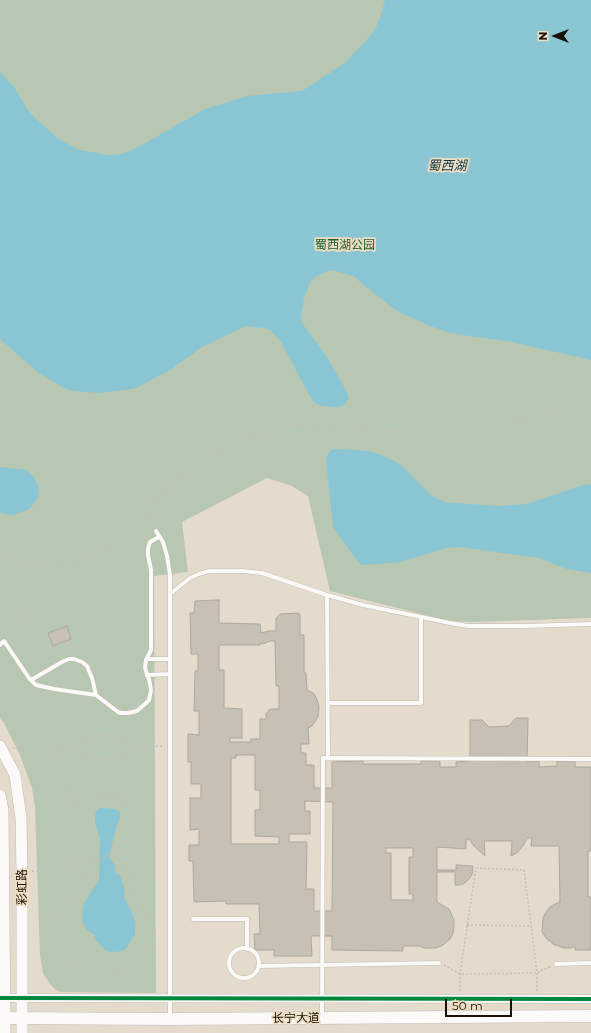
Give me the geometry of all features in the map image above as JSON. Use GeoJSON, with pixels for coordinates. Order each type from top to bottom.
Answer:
{"type":"FeatureCollection","features":[{"type":"Feature","properties":{"kind":"main road","name":"彩虹路"},"geometry":{"type":"LineString","coordinates":[[0,747],[15,775],[20,818],[22,872],[22,1033]]}},
{"type":"Feature","properties":{"kind":"main road","name":"彩虹路"},"geometry":{"type":"LineString","coordinates":[[0,795],[3,810],[2,1018],[5,1033]]}},
{"type":"Feature","properties":{"kind":"main road","name":"长宁大道"},"geometry":{"type":"LineString","coordinates":[[2,1018],[170,1019],[591,1016]]}},
{"type":"Feature","properties":{"kind":"street"},"geometry":{"type":"LineString","coordinates":[[2,998],[591,999]]}},
{"type":"Feature","properties":{"kind":"lane"},"geometry":{"type":"LineString","coordinates":[[156,531],[167,556],[170,575],[170,1019]]}},
{"type":"Feature","properties":{"kind":"lane"},"geometry":{"type":"LineString","coordinates":[[0,645],[4,641],[36,685],[96,695],[118,712],[125,714],[132,713],[142,708],[149,700],[151,684],[150,679],[146,675],[145,667],[151,643],[151,570],[148,556],[148,545],[150,542],[159,537]]}},
{"type":"Feature","properties":{"kind":"lane"},"geometry":{"type":"LineString","coordinates":[[170,594],[190,578],[199,574],[209,571],[243,571],[262,574],[363,605],[468,626],[591,624]]}},
{"type":"Feature","properties":{"kind":"lane"},"geometry":{"type":"LineString","coordinates":[[327,595],[328,758]]}},
{"type":"Feature","properties":{"kind":"lane"},"geometry":{"type":"LineString","coordinates":[[328,703],[421,703],[421,617]]}},
{"type":"Feature","properties":{"kind":"lane"},"geometry":{"type":"LineString","coordinates":[[147,659],[170,659]]}},
{"type":"Feature","properties":{"kind":"lane"},"geometry":{"type":"LineString","coordinates":[[31,680],[62,662],[74,660],[82,662],[87,666],[92,678],[96,695]]}},
{"type":"Feature","properties":{"kind":"lane"},"geometry":{"type":"LineString","coordinates":[[146,675],[170,674]]}},
{"type":"Feature","properties":{"kind":"lane"},"geometry":{"type":"LineString","coordinates":[[322,1018],[323,758],[591,759]]}},
{"type":"Feature","properties":{"kind":"lane"},"geometry":{"type":"LineString","coordinates":[[193,919],[247,919],[247,949]]}},
{"type":"Feature","properties":{"kind":"lane"},"geometry":{"type":"LineString","coordinates":[[242,948],[247,949],[256,954],[258,958],[258,966],[255,973],[251,976],[240,978],[232,972],[229,967],[230,957],[237,950],[242,948]]}},
{"type":"Feature","properties":{"kind":"lane"},"geometry":{"type":"LineString","coordinates":[[258,966],[439,963]]}},
{"type":"Feature","properties":{"kind":"lane"},"geometry":{"type":"LineString","coordinates":[[556,964],[591,964]]}},
{"type":"Feature","properties":{"kind":"path"},"geometry":{"type":"LineString","coordinates":[[0,556],[33,564],[72,563],[100,553],[116,544],[146,515],[158,497],[175,480],[189,469],[212,456],[275,427],[291,425],[389,430],[473,428],[503,423],[558,409],[578,406],[591,407]]}},
{"type":"Feature","properties":{"kind":"path"},"geometry":{"type":"LineString","coordinates":[[146,515],[156,531]]}},
{"type":"Feature","properties":{"kind":"path"},"geometry":{"type":"LineString","coordinates":[[4,641],[21,622],[27,611],[31,595],[33,564]]}},
{"type":"Feature","properties":{"kind":"path"},"geometry":{"type":"LineString","coordinates":[[96,735],[121,736],[126,741],[128,746],[122,757],[116,759],[86,758],[80,748],[82,740],[86,736],[96,735]]}},
{"type":"Feature","properties":{"kind":"path"},"geometry":{"type":"LineString","coordinates":[[128,746],[170,746]]}},
{"type":"Feature","properties":{"kind":"path"},"geometry":{"type":"LineString","coordinates":[[128,803],[144,787],[148,779],[152,760],[152,746]]}},
{"type":"Feature","properties":{"kind":"path"},"geometry":{"type":"LineString","coordinates":[[0,747],[80,748]]}},
{"type":"Feature","properties":{"kind":"path"},"geometry":{"type":"LineString","coordinates":[[56,748],[70,799],[72,804],[78,808]]}},
{"type":"Feature","properties":{"kind":"path"},"geometry":{"type":"LineString","coordinates":[[104,798],[105,759]]}},
{"type":"Feature","properties":{"kind":"path"},"geometry":{"type":"LineString","coordinates":[[117,798],[128,803],[130,808],[130,816],[118,849],[118,856],[129,873],[132,881],[134,898],[150,919],[152,935],[150,945],[146,956],[140,963],[125,971],[108,974],[90,972],[79,966],[66,949],[62,933],[61,915],[64,903],[86,875],[91,864],[91,850],[78,822],[78,808],[90,799],[117,798]]}},
{"type":"Feature","properties":{"kind":"path"},"geometry":{"type":"LineString","coordinates":[[22,872],[66,869],[66,864],[76,864],[76,857],[91,859],[97,858],[101,860],[108,855],[118,856]]}},
{"type":"Feature","properties":{"kind":"path"},"geometry":{"type":"LineString","coordinates":[[460,999],[460,974],[476,868],[524,870],[537,973],[537,999]]}},
{"type":"Feature","properties":{"kind":"path"},"geometry":{"type":"LineString","coordinates":[[467,925],[531,926]]}},
{"type":"Feature","properties":{"kind":"path"},"geometry":{"type":"LineString","coordinates":[[439,963],[460,974],[537,973],[556,964]]}},
{"type":"Feature","properties":{"kind":"green space","name":"蜀西湖公园"},"geometry":{"type":"Polygon","coordinates":[[[0,0],[591,0],[591,618],[473,622],[449,621],[330,591],[308,496],[292,486],[267,478],[182,522],[188,572],[154,576],[156,993],[61,992],[56,990],[50,984],[43,973],[40,955],[35,807],[32,788],[20,755],[0,718],[0,0]]]}},
{"type":"Feature","properties":{"kind":"water","name":"蜀西湖"},"geometry":{"type":"Polygon","coordinates":[[[385,0],[591,0],[591,360],[512,342],[449,333],[401,313],[353,276],[331,270],[315,277],[310,282],[301,313],[302,323],[327,357],[347,392],[349,398],[344,405],[340,407],[322,406],[312,400],[281,342],[270,330],[264,328],[246,326],[202,347],[170,370],[136,388],[99,393],[74,391],[64,388],[39,373],[0,339],[0,72],[14,87],[29,112],[57,138],[79,150],[109,155],[123,154],[205,109],[248,96],[302,91],[346,62],[362,45],[375,30],[385,0]]]}},
{"type":"Feature","properties":{"kind":"water"},"geometry":{"type":"Polygon","coordinates":[[[333,449],[373,452],[393,460],[402,466],[432,496],[444,502],[499,506],[527,504],[583,485],[591,484],[591,573],[567,569],[539,558],[459,547],[446,548],[400,562],[362,565],[356,559],[333,526],[326,460],[330,451],[333,449]]]}},
{"type":"Feature","properties":{"kind":"water"},"geometry":{"type":"Polygon","coordinates":[[[0,467],[26,470],[34,477],[39,487],[38,497],[30,509],[12,515],[0,513],[0,467]]]}},
{"type":"Feature","properties":{"kind":"water"},"geometry":{"type":"Polygon","coordinates":[[[100,808],[115,809],[120,812],[109,857],[114,864],[115,873],[120,875],[124,888],[125,899],[133,915],[135,925],[135,934],[123,951],[106,951],[95,939],[95,935],[88,931],[83,924],[82,912],[84,903],[99,880],[100,840],[95,822],[95,815],[97,810],[100,808]]]}},
{"type":"Feature","properties":{"kind":"building"},"geometry":{"type":"Polygon","coordinates":[[[219,600],[219,623],[260,624],[261,633],[276,631],[276,618],[280,614],[299,613],[300,635],[304,635],[304,673],[306,673],[307,690],[313,693],[316,697],[319,706],[318,717],[312,726],[308,728],[309,744],[301,744],[301,753],[306,753],[306,765],[314,765],[314,788],[332,788],[332,762],[363,761],[363,764],[421,764],[421,761],[440,761],[440,767],[456,767],[456,762],[470,761],[470,720],[482,720],[489,727],[509,726],[516,718],[528,718],[527,762],[539,761],[539,767],[557,766],[557,761],[575,761],[575,767],[591,767],[591,851],[588,851],[588,897],[591,897],[591,950],[575,950],[575,946],[571,948],[564,948],[553,944],[542,932],[543,918],[546,912],[550,907],[560,902],[559,846],[531,846],[532,838],[527,838],[518,852],[511,856],[512,841],[484,841],[485,856],[469,839],[466,839],[466,849],[437,847],[437,870],[456,870],[456,865],[473,866],[472,875],[463,884],[458,885],[455,885],[455,872],[437,872],[437,902],[449,909],[454,920],[454,926],[450,939],[443,945],[436,948],[403,946],[403,951],[332,950],[332,936],[311,936],[312,956],[274,956],[274,950],[255,950],[254,934],[260,934],[259,904],[226,904],[226,901],[194,902],[193,861],[189,861],[189,845],[199,845],[199,829],[190,830],[190,798],[201,798],[201,784],[191,784],[191,762],[188,762],[188,734],[199,735],[199,711],[194,711],[195,671],[198,671],[198,654],[191,654],[190,613],[194,613],[195,601],[219,600]],[[270,641],[263,644],[219,645],[219,670],[224,670],[224,708],[242,709],[242,738],[230,738],[230,742],[251,742],[251,739],[260,739],[260,719],[266,719],[266,714],[270,709],[279,709],[279,686],[276,686],[275,641],[270,641]],[[236,755],[236,758],[231,758],[231,844],[279,844],[279,837],[255,836],[255,810],[260,810],[260,790],[255,790],[255,755],[236,755]],[[305,801],[305,811],[310,811],[310,834],[289,834],[289,842],[307,842],[306,889],[314,889],[314,911],[332,911],[333,802],[305,801]],[[386,848],[386,853],[391,853],[391,900],[413,900],[413,894],[409,894],[409,857],[413,857],[413,848],[386,848]]]}},
{"type":"Feature","properties":{"kind":"building"},"geometry":{"type":"Polygon","coordinates":[[[67,626],[71,639],[53,646],[48,633],[67,626]]]}},
{"type":"Feature","properties":{"kind":"cycle path"},"geometry":{"type":"LineString","coordinates":[[0,998],[591,999]]}}]}
